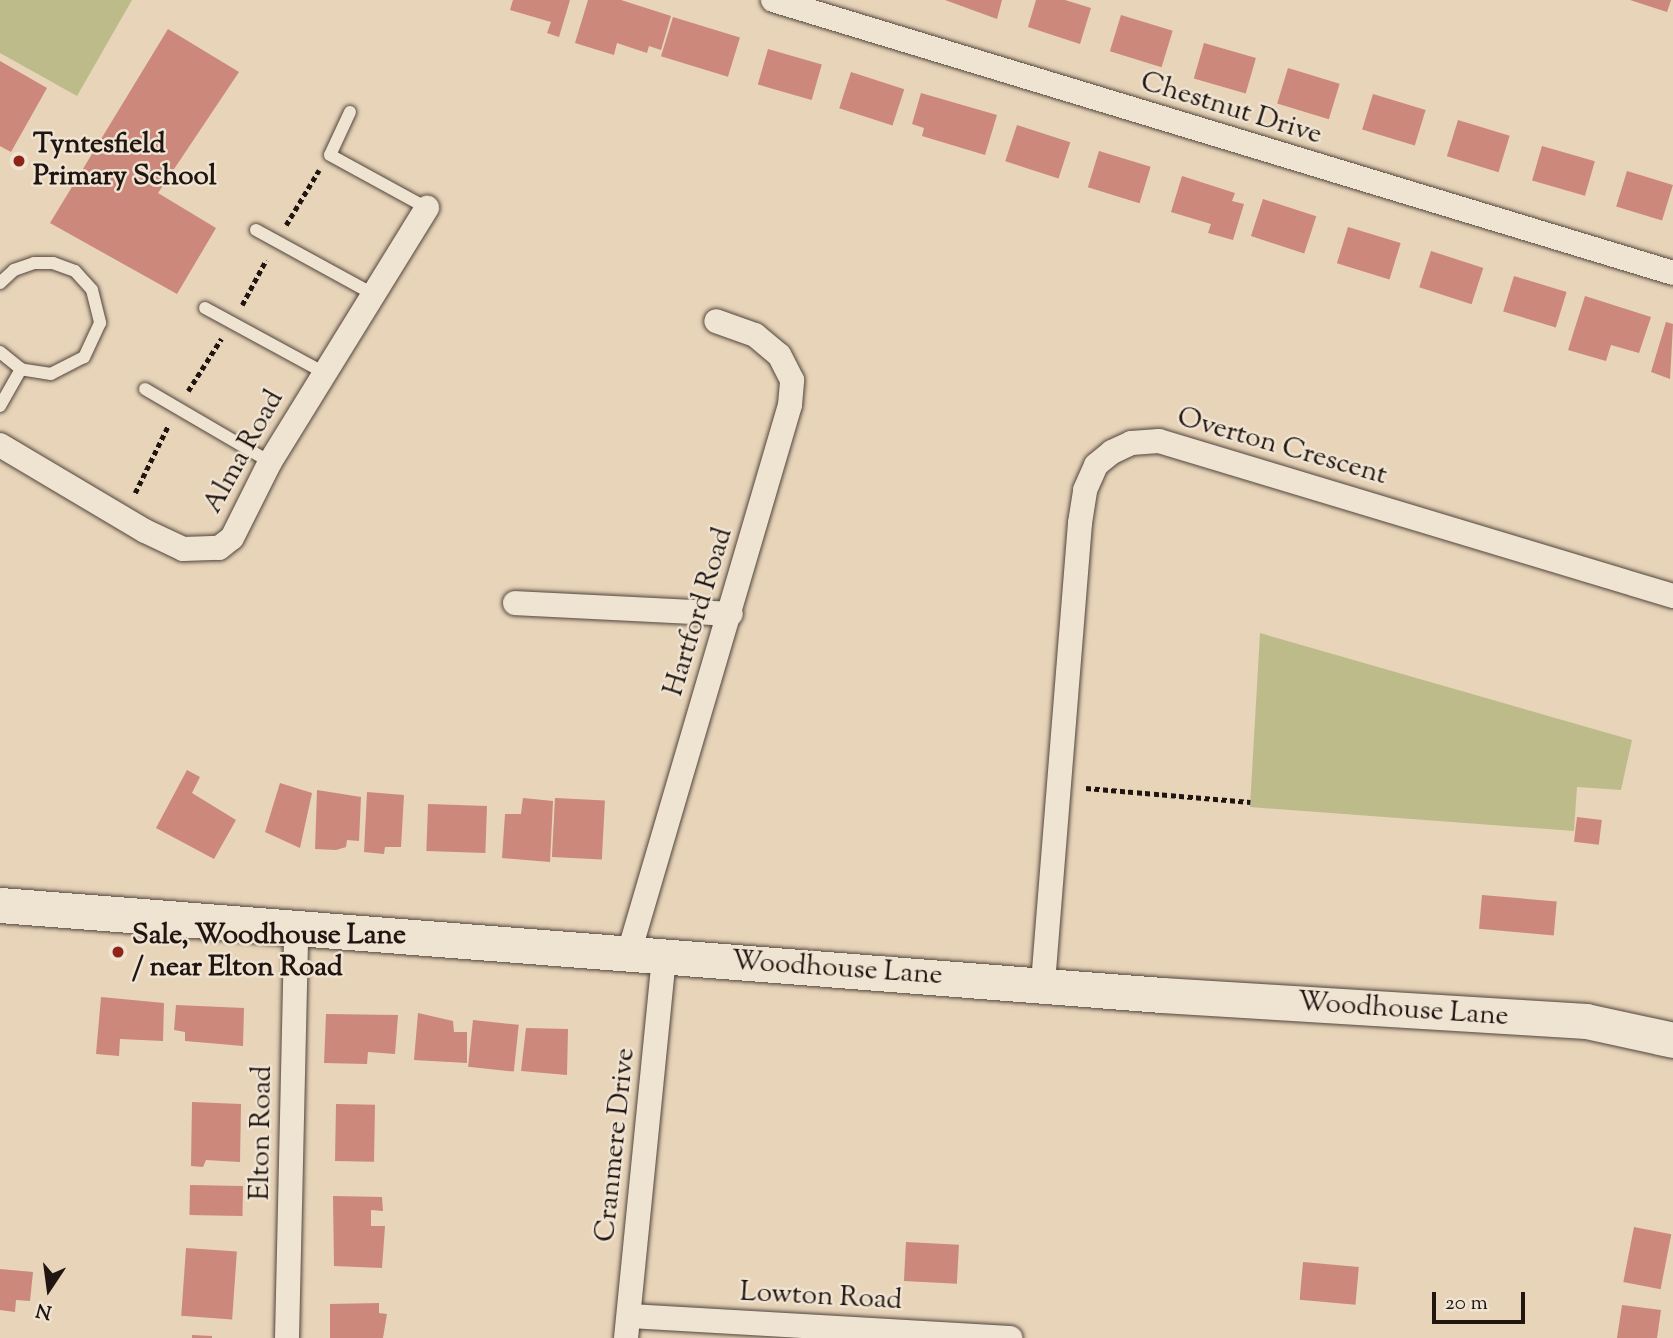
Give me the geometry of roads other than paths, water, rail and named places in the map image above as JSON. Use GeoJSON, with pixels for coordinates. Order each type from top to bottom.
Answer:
{"type":"FeatureCollection","features":[{"type":"Feature","properties":{"kind":"street","name":"Chestnut Drive"},"geometry":{"type":"LineString","coordinates":[[773,0],[1673,273]]}},
{"type":"Feature","properties":{"kind":"street","name":"Alma Road"},"geometry":{"type":"LineString","coordinates":[[0,445],[145,531],[183,549],[201,551],[219,548],[232,538],[270,463],[323,372],[427,208]]}},
{"type":"Feature","properties":{"kind":"street","name":"Hartford Road"},"geometry":{"type":"LineString","coordinates":[[628,956],[731,614],[790,405],[792,380],[779,355],[755,335],[716,321]]}},
{"type":"Feature","properties":{"kind":"street","name":"Overton Crescent"},"geometry":{"type":"LineString","coordinates":[[1043,983],[1057,785],[1085,490],[1096,465],[1132,443],[1159,441],[1673,596]]}},
{"type":"Feature","properties":{"kind":"street"},"geometry":{"type":"LineString","coordinates":[[515,603],[709,609],[731,614]]}},
{"type":"Feature","properties":{"kind":"street","name":"Woodhouse Lane"},"geometry":{"type":"LineString","coordinates":[[0,905],[628,956],[1586,1021],[1673,1040]]}},
{"type":"Feature","properties":{"kind":"street","name":"Elton Road"},"geometry":{"type":"LineString","coordinates":[[287,1338],[296,929]]}},
{"type":"Feature","properties":{"kind":"street","name":"Cranmere Drive"},"geometry":{"type":"LineString","coordinates":[[627,1327],[664,958]]}},
{"type":"Feature","properties":{"kind":"street","name":"Lowton Road"},"geometry":{"type":"LineString","coordinates":[[627,1327],[1001,1338]]}},
{"type":"Feature","properties":{"kind":"lane"},"geometry":{"type":"LineString","coordinates":[[350,111],[330,155],[427,208]]}},
{"type":"Feature","properties":{"kind":"lane"},"geometry":{"type":"LineString","coordinates":[[256,230],[373,294]]}},
{"type":"Feature","properties":{"kind":"lane"},"geometry":{"type":"LineString","coordinates":[[0,283],[14,270],[34,262],[53,263],[75,271],[92,290],[99,306],[97,334],[85,357],[51,374],[21,369],[0,352]]}},
{"type":"Feature","properties":{"kind":"lane"},"geometry":{"type":"LineString","coordinates":[[205,308],[323,372]]}},
{"type":"Feature","properties":{"kind":"lane"},"geometry":{"type":"LineString","coordinates":[[0,406],[21,369]]}},
{"type":"Feature","properties":{"kind":"lane"},"geometry":{"type":"LineString","coordinates":[[145,389],[270,463]]}},
{"type":"Feature","properties":{"kind":"place","name":"Tyntesfield Primary School"},"geometry":{"type":"Point","coordinates":[19,161]}},
{"type":"Feature","properties":{"kind":"place","name":"Sale, Woodhouse Lane / near Elton Road"},"geometry":{"type":"Point","coordinates":[118,952]}}]}
